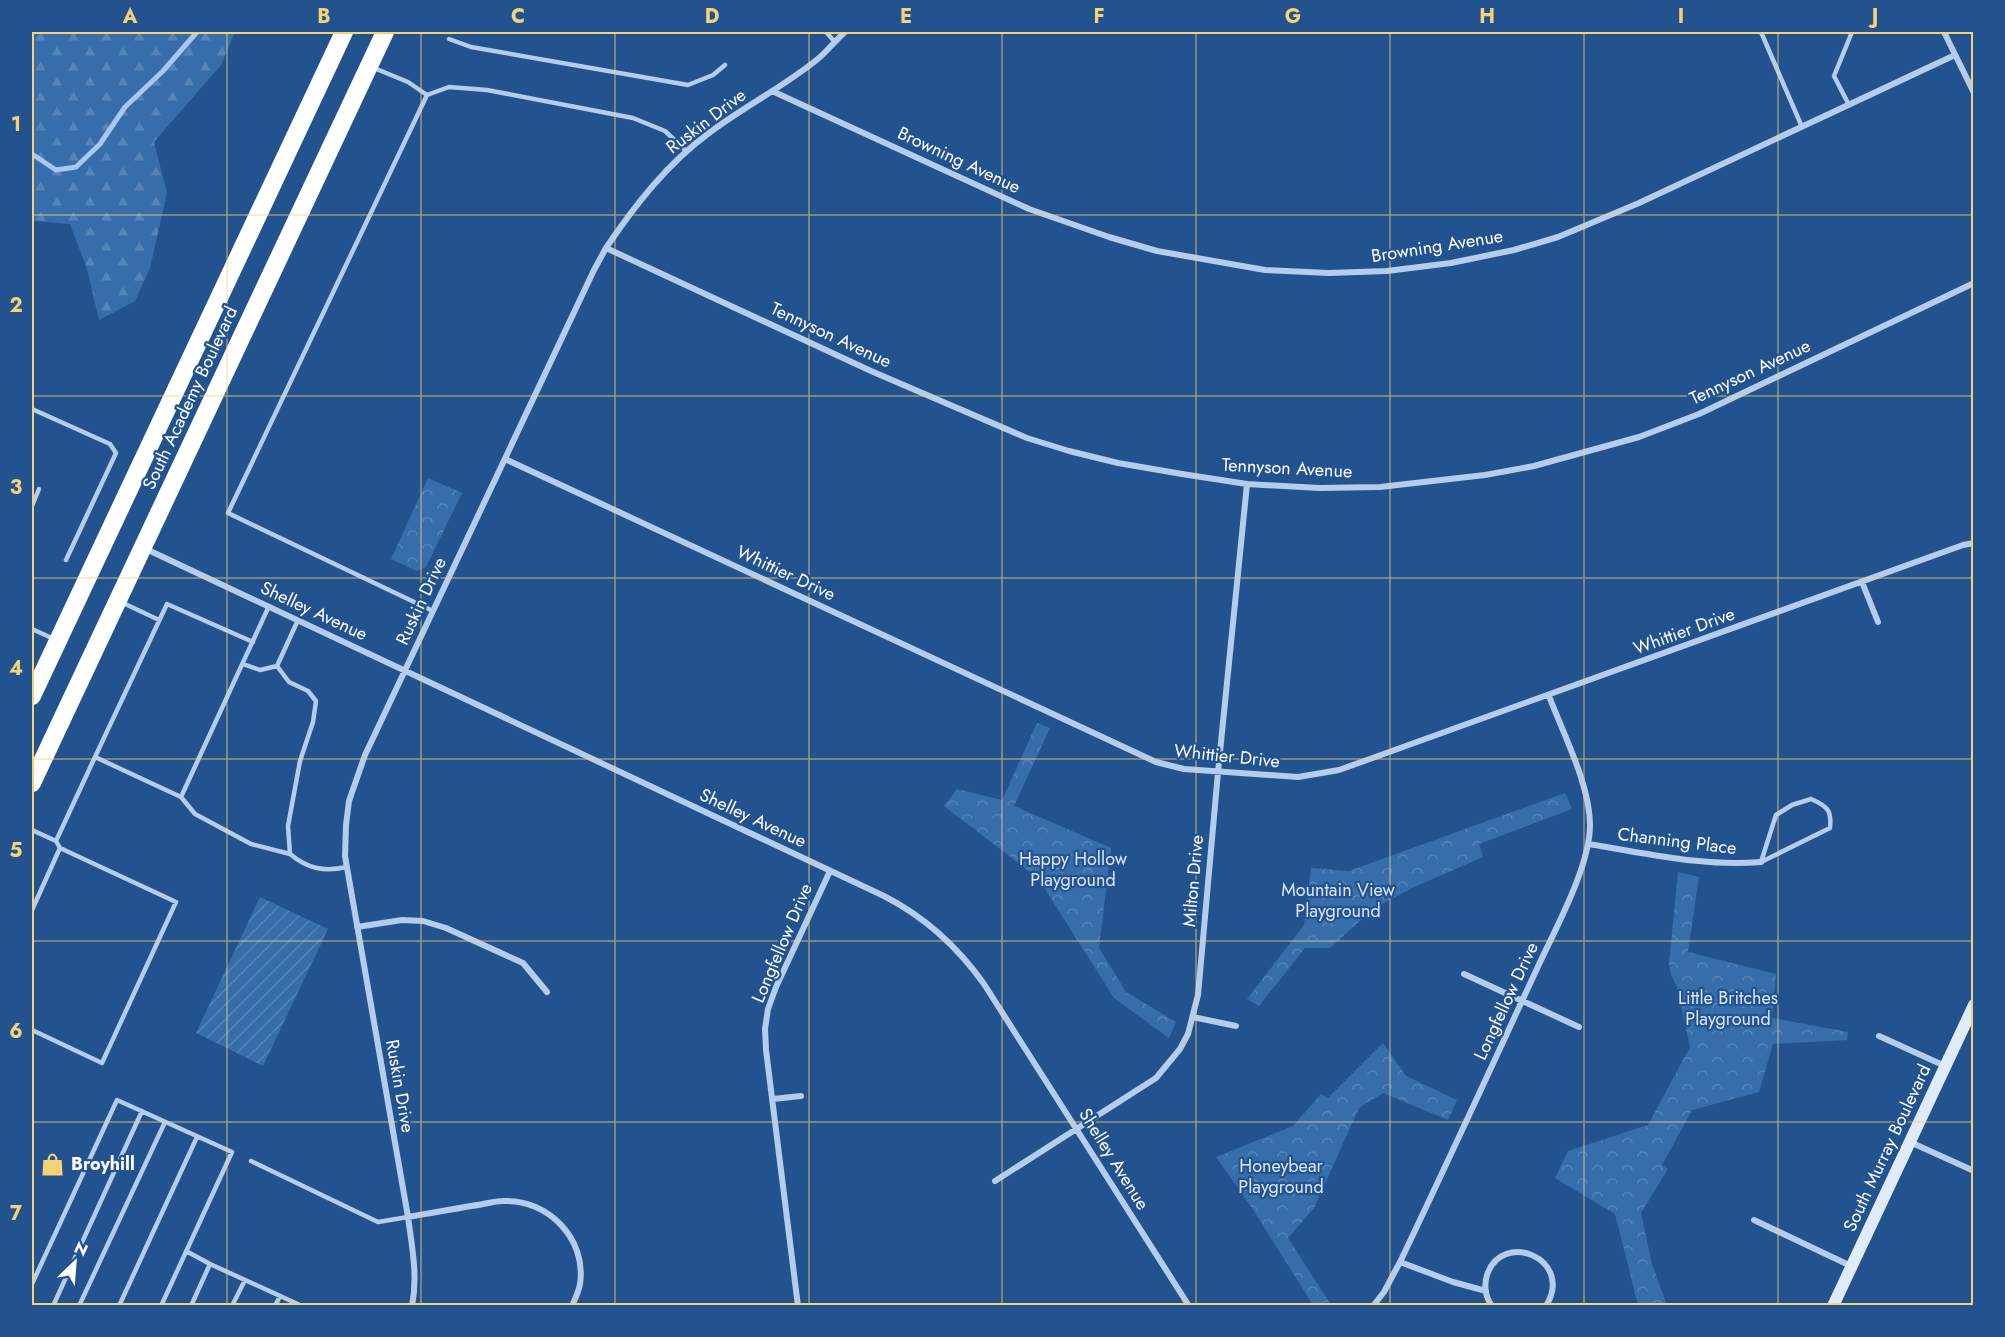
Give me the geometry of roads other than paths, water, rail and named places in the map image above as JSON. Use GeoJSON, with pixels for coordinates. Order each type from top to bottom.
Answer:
{"type":"FeatureCollection","features":[{"type":"Feature","properties":{"kind":"highway","name":"South Academy Boulevard"},"geometry":{"type":"LineString","coordinates":[[32,696],[344,32]]}},
{"type":"Feature","properties":{"kind":"highway","name":"South Academy Boulevard"},"geometry":{"type":"LineString","coordinates":[[32,783],[385,32]]}},
{"type":"Feature","properties":{"kind":"main road","name":"South Murray Boulevard"},"geometry":{"type":"LineString","coordinates":[[1833,1305],[1974,1005]]}},
{"type":"Feature","properties":{"kind":"street","name":"Ruskin Drive"},"geometry":{"type":"LineString","coordinates":[[412,1305],[415,1289],[414,1266],[408,1217],[345,856],[346,825],[350,801],[365,755],[606,248],[630,212],[686,151],[821,57],[844,32]]}},
{"type":"Feature","properties":{"kind":"street"},"geometry":{"type":"LineString","coordinates":[[1944,32],[1974,93]]}},
{"type":"Feature","properties":{"kind":"street","name":"Browning Avenue"},"geometry":{"type":"LineString","coordinates":[[772,91],[1029,209],[1109,237],[1157,251],[1265,270],[1329,273],[1387,272],[1451,263],[1514,250],[1558,237],[1619,212],[1955,55]]}},
{"type":"Feature","properties":{"kind":"street","name":"Tennyson Avenue"},"geometry":{"type":"LineString","coordinates":[[606,248],[871,371],[1027,438],[1118,463],[1247,484],[1319,488],[1380,487],[1485,474],[1534,466],[1639,437],[1699,414],[1974,283]]}},
{"type":"Feature","properties":{"kind":"street","name":"Whittier Drive"},"geometry":{"type":"LineString","coordinates":[[505,459],[1156,762],[1184,769],[1298,777],[1319,775],[1358,763],[1974,543]]}},
{"type":"Feature","properties":{"kind":"street","name":"Milton Drive"},"geometry":{"type":"LineString","coordinates":[[994,1181],[1156,1078],[1180,1049],[1193,1017],[1198,995],[1247,484]]}},
{"type":"Feature","properties":{"kind":"street","name":"Shelley Avenue"},"geometry":{"type":"LineString","coordinates":[[143,547],[830,871],[903,906],[923,920],[960,953],[984,984],[1189,1305]]}},
{"type":"Feature","properties":{"kind":"street"},"geometry":{"type":"LineString","coordinates":[[1862,582],[1878,622]]}},
{"type":"Feature","properties":{"kind":"street","name":"Longfellow Drive"},"geometry":{"type":"LineString","coordinates":[[1373,1305],[1384,1292],[1401,1262],[1577,881],[1588,844],[1589,810],[1585,791],[1549,696]]}},
{"type":"Feature","properties":{"kind":"street","name":"Channing Place"},"geometry":{"type":"LineString","coordinates":[[1588,844],[1700,862],[1731,865],[1761,862]]}},
{"type":"Feature","properties":{"kind":"street","name":"Longfellow Drive"},"geometry":{"type":"LineString","coordinates":[[798,1305],[765,1029],[768,1008],[776,987],[830,871]]}},
{"type":"Feature","properties":{"kind":"street"},"geometry":{"type":"LineString","coordinates":[[357,927],[402,920],[423,921],[446,928],[523,963],[547,992]]}},
{"type":"Feature","properties":{"kind":"street"},"geometry":{"type":"LineString","coordinates":[[1464,974],[1579,1027]]}},
{"type":"Feature","properties":{"kind":"street"},"geometry":{"type":"LineString","coordinates":[[1193,1017],[1236,1026]]}},
{"type":"Feature","properties":{"kind":"street"},"geometry":{"type":"LineString","coordinates":[[1879,1036],[1945,1066]]}},
{"type":"Feature","properties":{"kind":"street"},"geometry":{"type":"LineString","coordinates":[[773,1098],[801,1095]]}},
{"type":"Feature","properties":{"kind":"street"},"geometry":{"type":"LineString","coordinates":[[1910,1142],[1974,1171]]}},
{"type":"Feature","properties":{"kind":"street"},"geometry":{"type":"LineString","coordinates":[[408,1217],[504,1201],[528,1204],[546,1212],[567,1229],[576,1245],[580,1265],[580,1285],[572,1305]]}},
{"type":"Feature","properties":{"kind":"street"},"geometry":{"type":"LineString","coordinates":[[1754,1220],[1851,1266]]}},
{"type":"Feature","properties":{"kind":"street"},"geometry":{"type":"LineString","coordinates":[[1492,1305],[1486,1291],[1485,1281],[1488,1270],[1494,1262],[1515,1251],[1527,1252],[1538,1257],[1547,1265],[1552,1276],[1553,1287],[1546,1305]]}},
{"type":"Feature","properties":{"kind":"street"},"geometry":{"type":"LineString","coordinates":[[1401,1262],[1453,1282],[1486,1291]]}},
{"type":"Feature","properties":{"kind":"lane"},"geometry":{"type":"LineString","coordinates":[[826,32],[835,42]]}},
{"type":"Feature","properties":{"kind":"lane"},"geometry":{"type":"LineString","coordinates":[[1761,32],[1802,127]]}},
{"type":"Feature","properties":{"kind":"lane"},"geometry":{"type":"LineString","coordinates":[[1849,105],[1834,76],[1852,32]]}},
{"type":"Feature","properties":{"kind":"lane"},"geometry":{"type":"LineString","coordinates":[[450,39],[471,47],[688,85],[713,75],[725,65]]}},
{"type":"Feature","properties":{"kind":"lane"},"geometry":{"type":"LineString","coordinates":[[369,66],[408,82],[427,95]]}},
{"type":"Feature","properties":{"kind":"lane"},"geometry":{"type":"LineString","coordinates":[[1966,78],[1974,75]]}},
{"type":"Feature","properties":{"kind":"lane"},"geometry":{"type":"LineString","coordinates":[[433,611],[228,513],[427,95],[450,87],[487,90],[633,118],[666,131],[686,151]]}},
{"type":"Feature","properties":{"kind":"lane"},"geometry":{"type":"LineString","coordinates":[[32,409],[110,444],[116,453],[66,560]]}},
{"type":"Feature","properties":{"kind":"lane"},"geometry":{"type":"LineString","coordinates":[[32,506],[39,489]]}},
{"type":"Feature","properties":{"kind":"lane"},"geometry":{"type":"LineString","coordinates":[[117,601],[159,620]]}},
{"type":"Feature","properties":{"kind":"lane"},"geometry":{"type":"LineString","coordinates":[[56,841],[167,604],[253,642]]}},
{"type":"Feature","properties":{"kind":"lane"},"geometry":{"type":"LineString","coordinates":[[181,797],[269,606]]}},
{"type":"Feature","properties":{"kind":"lane"},"geometry":{"type":"LineString","coordinates":[[277,666],[298,620]]}},
{"type":"Feature","properties":{"kind":"lane"},"geometry":{"type":"LineString","coordinates":[[32,629],[57,641]]}},
{"type":"Feature","properties":{"kind":"lane"},"geometry":{"type":"LineString","coordinates":[[243,664],[260,670],[277,666]]}},
{"type":"Feature","properties":{"kind":"lane"},"geometry":{"type":"LineString","coordinates":[[277,666],[289,682],[308,691],[316,701],[300,761],[288,826],[290,854]]}},
{"type":"Feature","properties":{"kind":"lane"},"geometry":{"type":"LineString","coordinates":[[95,757],[181,797],[195,814],[251,844],[290,854],[302,864],[330,870],[347,867]]}},
{"type":"Feature","properties":{"kind":"lane"},"geometry":{"type":"LineString","coordinates":[[1811,799],[1825,805],[1831,817],[1830,828],[1761,862],[1776,815],[1792,805],[1811,799]]}},
{"type":"Feature","properties":{"kind":"lane"},"geometry":{"type":"LineString","coordinates":[[32,830],[56,841],[60,848],[176,902],[102,1063],[32,1030]]}},
{"type":"Feature","properties":{"kind":"lane"},"geometry":{"type":"LineString","coordinates":[[32,910],[60,848]]}},
{"type":"Feature","properties":{"kind":"lane"},"geometry":{"type":"LineString","coordinates":[[32,1284],[117,1100],[232,1152],[161,1305]]}},
{"type":"Feature","properties":{"kind":"lane"},"geometry":{"type":"LineString","coordinates":[[53,1305],[142,1111]]}},
{"type":"Feature","properties":{"kind":"lane"},"geometry":{"type":"LineString","coordinates":[[79,1305],[165,1122]]}},
{"type":"Feature","properties":{"kind":"lane"},"geometry":{"type":"LineString","coordinates":[[119,1305],[197,1137]]}},
{"type":"Feature","properties":{"kind":"lane"},"geometry":{"type":"LineString","coordinates":[[251,1161],[378,1222],[408,1217]]}},
{"type":"Feature","properties":{"kind":"lane"},"geometry":{"type":"LineString","coordinates":[[186,1251],[302,1305]]}},
{"type":"Feature","properties":{"kind":"lane"},"geometry":{"type":"LineString","coordinates":[[191,1305],[210,1264]]}},
{"type":"Feature","properties":{"kind":"lane"},"geometry":{"type":"LineString","coordinates":[[232,1305],[245,1280]]}},
{"type":"Feature","properties":{"kind":"lane"},"geometry":{"type":"LineString","coordinates":[[275,1305],[280,1296]]}},
{"type":"Feature","properties":{"kind":"waterway"},"geometry":{"type":"LineString","coordinates":[[32,154],[56,170],[76,167],[100,144],[125,107],[163,71],[197,32]]}},
{"type":"Feature","properties":{"kind":"place","name":"Broyhill"},"geometry":{"type":"Point","coordinates":[53,1164]}},
{"type":"Feature","properties":{"kind":"park label","name":"Happy Hollow Playground"},"geometry":{"type":"Point","coordinates":[1073,869]}},
{"type":"Feature","properties":{"kind":"park label","name":"Mountain View Playground"},"geometry":{"type":"Point","coordinates":[1338,900]}},
{"type":"Feature","properties":{"kind":"park label","name":"Little Britches Playground"},"geometry":{"type":"Point","coordinates":[1728,1008]}},
{"type":"Feature","properties":{"kind":"park label","name":"Honeybear Playground"},"geometry":{"type":"Point","coordinates":[1281,1176]}}]}
